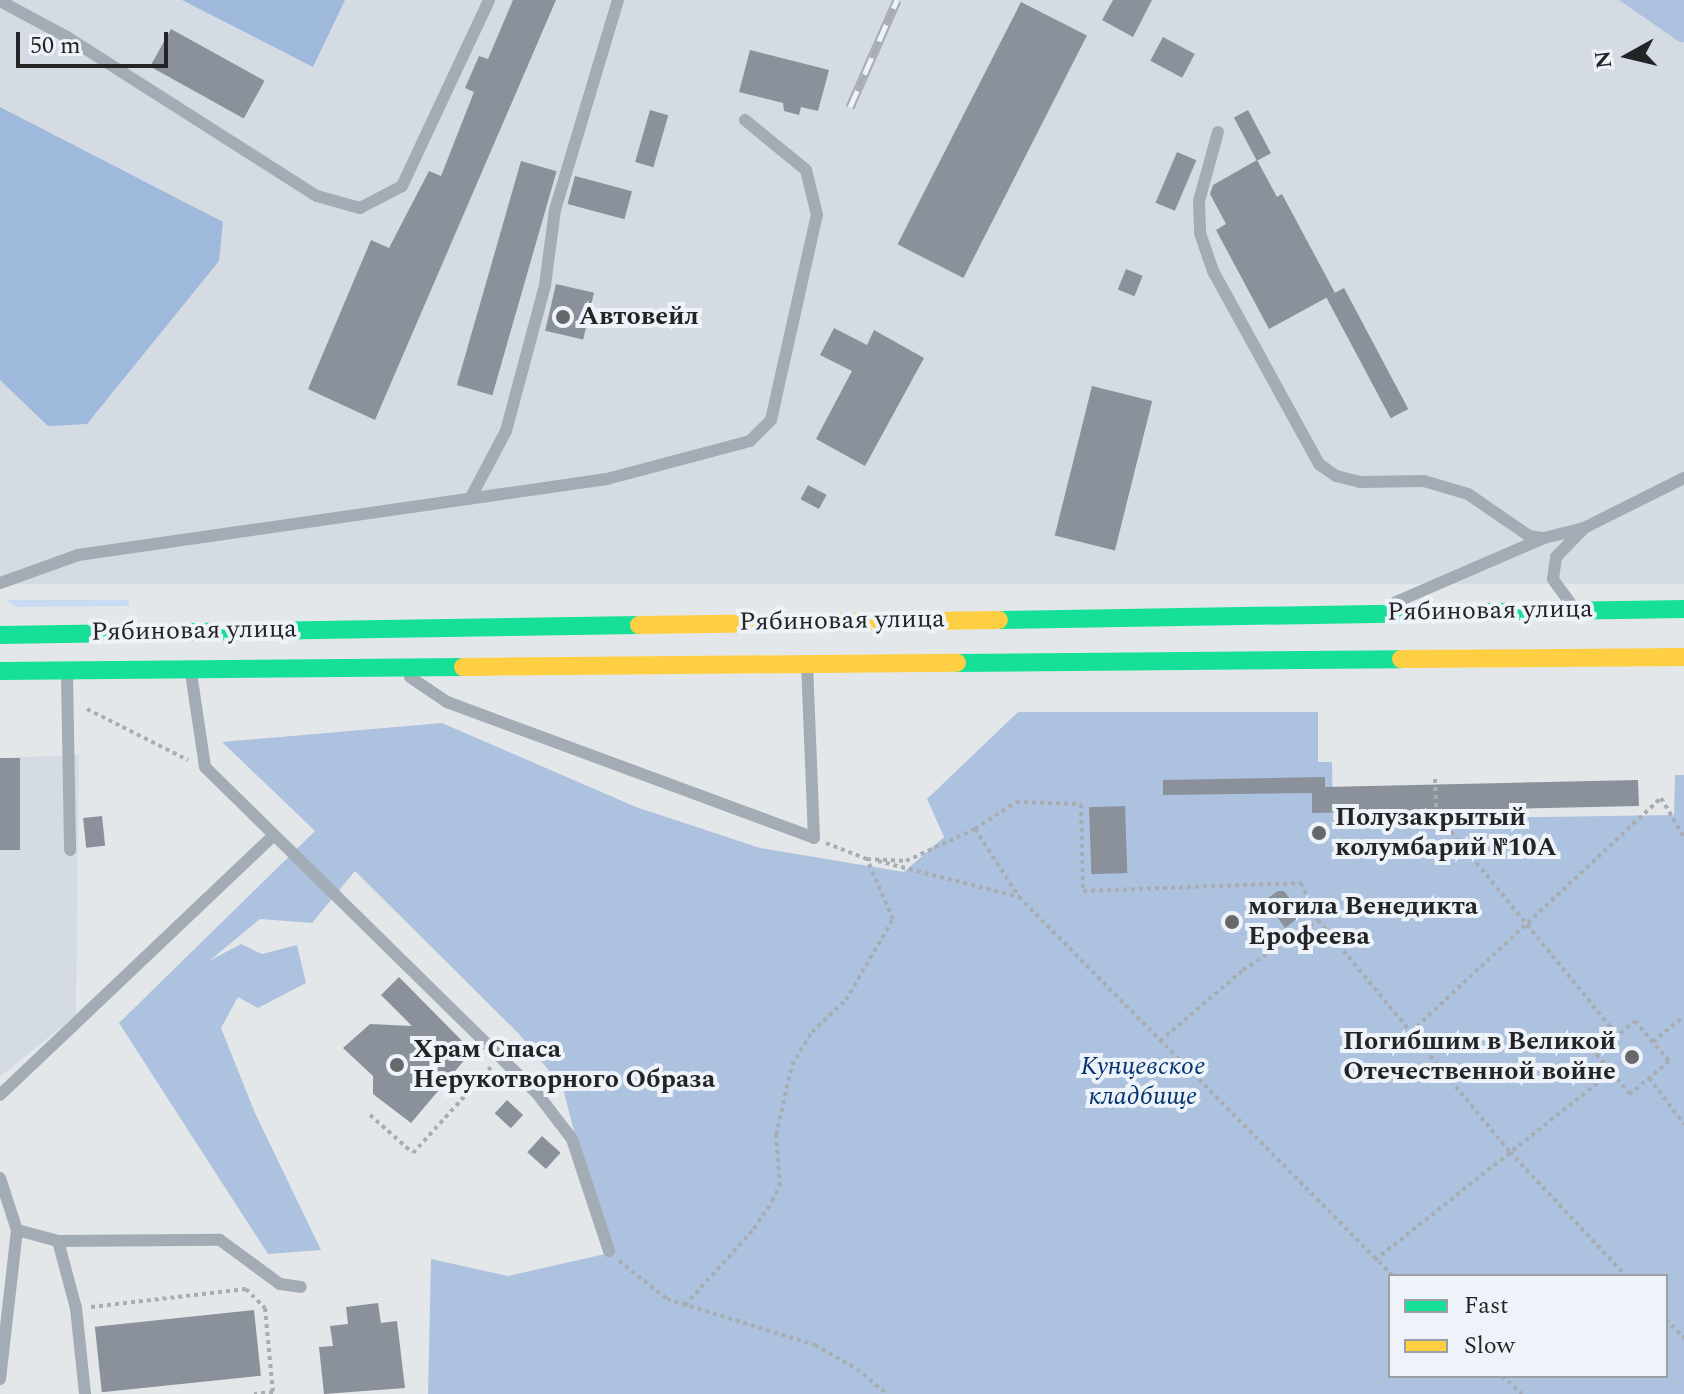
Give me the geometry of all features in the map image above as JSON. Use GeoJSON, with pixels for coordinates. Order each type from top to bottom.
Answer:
{"type":"FeatureCollection","features":[{"type":"Feature","properties":{"kind":"main road","name":"Рябиновая улица"},"geometry":{"type":"LineString","coordinates":[[0,635],[1684,609]]}},
{"type":"Feature","properties":{"kind":"main road","name":"Рябиновая улица"},"geometry":{"type":"LineString","coordinates":[[0,671],[1684,657]]}},
{"type":"Feature","properties":{"kind":"lane"},"geometry":{"type":"LineString","coordinates":[[0,1],[67,37],[317,196],[360,208],[402,186],[489,0]]}},
{"type":"Feature","properties":{"kind":"lane"},"geometry":{"type":"LineString","coordinates":[[471,497],[506,431],[545,285],[555,210],[618,0]]}},
{"type":"Feature","properties":{"kind":"lane"},"geometry":{"type":"LineString","coordinates":[[0,583],[78,555],[607,479],[750,441],[771,420],[817,215],[806,170],[745,120]]}},
{"type":"Feature","properties":{"kind":"lane"},"geometry":{"type":"LineString","coordinates":[[1218,132],[1199,201],[1200,233],[1213,271],[1319,464],[1336,476],[1360,482],[1424,481],[1468,494],[1529,536],[1544,538]]}},
{"type":"Feature","properties":{"kind":"lane"},"geometry":{"type":"LineString","coordinates":[[1367,613],[1544,538],[1584,528],[1684,478]]}},
{"type":"Feature","properties":{"kind":"lane"},"geometry":{"type":"LineString","coordinates":[[1577,609],[1553,579],[1556,557],[1584,528]]}},
{"type":"Feature","properties":{"kind":"lane"},"geometry":{"type":"LineString","coordinates":[[394,667],[447,702],[814,838],[807,662]]}},
{"type":"Feature","properties":{"kind":"lane"},"geometry":{"type":"LineString","coordinates":[[67,670],[70,850]]}},
{"type":"Feature","properties":{"kind":"lane"},"geometry":{"type":"LineString","coordinates":[[191,670],[205,767],[552,1112],[572,1139],[609,1251]]}},
{"type":"Feature","properties":{"kind":"lane"},"geometry":{"type":"LineString","coordinates":[[0,1095],[273,836]]}},
{"type":"Feature","properties":{"kind":"lane"},"geometry":{"type":"LineString","coordinates":[[0,1178],[17,1230],[0,1379]]}},
{"type":"Feature","properties":{"kind":"lane"},"geometry":{"type":"LineString","coordinates":[[17,1230],[58,1241],[220,1240],[280,1284],[301,1287]]}},
{"type":"Feature","properties":{"kind":"lane"},"geometry":{"type":"LineString","coordinates":[[58,1241],[76,1308],[85,1394]]}},
{"type":"Feature","properties":{"kind":"path"},"geometry":{"type":"LineString","coordinates":[[87,709],[205,767]]}},
{"type":"Feature","properties":{"kind":"path"},"geometry":{"type":"LineString","coordinates":[[1435,779],[1436,813],[1618,1036]]}},
{"type":"Feature","properties":{"kind":"path"},"geometry":{"type":"LineString","coordinates":[[1411,1032],[1661,798],[1684,837]]}},
{"type":"Feature","properties":{"kind":"path"},"geometry":{"type":"LineString","coordinates":[[867,859],[906,861],[975,829],[1016,802],[1081,804],[1083,891],[1301,883],[1318,920],[1510,1152],[1624,1274]]}},
{"type":"Feature","properties":{"kind":"path"},"geometry":{"type":"LineString","coordinates":[[975,829],[1019,897],[1391,1274]]}},
{"type":"Feature","properties":{"kind":"path"},"geometry":{"type":"LineString","coordinates":[[814,838],[867,859],[1019,897]]}},
{"type":"Feature","properties":{"kind":"path"},"geometry":{"type":"LineString","coordinates":[[685,1305],[754,1229],[772,1201],[780,1186],[780,1108],[792,1065],[812,1032],[846,1000],[893,919],[867,859]]}},
{"type":"Feature","properties":{"kind":"path"},"geometry":{"type":"LineString","coordinates":[[1160,1041],[1243,970],[1318,920]]}},
{"type":"Feature","properties":{"kind":"path"},"geometry":{"type":"LineString","coordinates":[[1653,1042],[1684,1016]]}},
{"type":"Feature","properties":{"kind":"path"},"geometry":{"type":"LineString","coordinates":[[1635,1021],[1669,1061],[1630,1094],[1596,1054],[1618,1036],[1635,1021]]}},
{"type":"Feature","properties":{"kind":"path"},"geometry":{"type":"LineString","coordinates":[[1375,1260],[1611,1072]]}},
{"type":"Feature","properties":{"kind":"path"},"geometry":{"type":"LineString","coordinates":[[370,1115],[413,1153],[481,1078]]}},
{"type":"Feature","properties":{"kind":"path"},"geometry":{"type":"LineString","coordinates":[[1649,1078],[1684,1124]]}},
{"type":"Feature","properties":{"kind":"path"},"geometry":{"type":"LineString","coordinates":[[609,1251],[631,1275],[685,1305],[815,1345],[857,1369],[887,1394]]}},
{"type":"Feature","properties":{"kind":"path"},"geometry":{"type":"LineString","coordinates":[[76,1308],[246,1289],[265,1308],[273,1392],[254,1394]]}},
{"type":"Feature","properties":{"kind":"path"},"geometry":{"type":"LineString","coordinates":[[1668,1321],[1684,1338]]}},
{"type":"Feature","properties":{"kind":"path"},"geometry":{"type":"LineString","coordinates":[[1504,1378],[1522,1394]]}},
{"type":"Feature","properties":{"kind":"shaded area"},"geometry":{"type":"Polygon","coordinates":[[[0,0],[1684,0],[1684,584],[0,584],[0,0]]]}},
{"type":"Feature","properties":{"kind":"shaded area"},"geometry":{"type":"Polygon","coordinates":[[[182,0],[345,0],[313,67],[182,0]]]}},
{"type":"Feature","properties":{"kind":"shaded area"},"geometry":{"type":"Polygon","coordinates":[[[0,107],[223,222],[219,261],[87,424],[48,426],[0,380],[0,107]]]}},
{"type":"Feature","properties":{"kind":"shaded area"},"geometry":{"type":"Polygon","coordinates":[[[6,600],[129,600],[129,606],[15,607],[6,600]]]}},
{"type":"Feature","properties":{"kind":"shaded area"},"geometry":{"type":"Polygon","coordinates":[[[79,755],[76,1015],[0,1077],[0,758],[79,755]]]}},
{"type":"Feature","properties":{"kind":"green space"},"geometry":{"type":"Polygon","coordinates":[[[1619,0],[1684,0],[1684,42],[1681,43],[1619,0]]]}},
{"type":"Feature","properties":{"kind":"green space","name":"Кунцевское кладбище"},"geometry":{"type":"Polygon","coordinates":[[[1018,712],[1318,712],[1318,762],[1332,762],[1333,820],[1674,815],[1675,775],[1684,775],[1684,1394],[428,1394],[431,1259],[508,1276],[605,1254],[563,1088],[519,1034],[355,871],[312,923],[260,919],[209,961],[241,944],[262,954],[297,945],[306,983],[258,1008],[238,997],[221,1028],[255,1113],[321,1250],[268,1254],[119,1023],[315,831],[222,742],[442,723],[636,807],[760,848],[904,872],[944,837],[927,799],[1018,712]]]}},
{"type":"Feature","properties":{"kind":"building"},"geometry":{"type":"Polygon","coordinates":[[[513,0],[556,0],[375,420],[308,389],[371,240],[389,248],[429,171],[441,176],[474,92],[465,88],[479,56],[488,59],[513,0]]]}},
{"type":"Feature","properties":{"kind":"building"},"geometry":{"type":"Polygon","coordinates":[[[1113,0],[1152,0],[1133,37],[1102,20],[1113,0]]]}},
{"type":"Feature","properties":{"kind":"building"},"geometry":{"type":"Polygon","coordinates":[[[1021,2],[1087,36],[963,278],[898,244],[1021,2]]]}},
{"type":"Feature","properties":{"kind":"building"},"geometry":{"type":"Polygon","coordinates":[[[171,29],[265,81],[244,118],[150,67],[171,29]]]}},
{"type":"Feature","properties":{"kind":"building"},"geometry":{"type":"Polygon","coordinates":[[[1163,37],[1195,54],[1182,78],[1150,61],[1163,37]]]}},
{"type":"Feature","properties":{"kind":"building"},"geometry":{"type":"Polygon","coordinates":[[[750,50],[829,70],[818,111],[801,107],[799,115],[784,111],[783,103],[739,92],[750,50]]]}},
{"type":"Feature","properties":{"kind":"building"},"geometry":{"type":"Polygon","coordinates":[[[650,110],[668,115],[653,167],[635,162],[650,110]]]}},
{"type":"Feature","properties":{"kind":"building"},"geometry":{"type":"Polygon","coordinates":[[[1248,110],[1271,153],[1257,161],[1234,118],[1248,110]]]}},
{"type":"Feature","properties":{"kind":"building"},"geometry":{"type":"Polygon","coordinates":[[[1177,152],[1196,160],[1175,211],[1156,203],[1177,152]]]}},
{"type":"Feature","properties":{"kind":"building"},"geometry":{"type":"Polygon","coordinates":[[[1257,160],[1277,197],[1282,194],[1335,293],[1269,329],[1216,230],[1226,224],[1210,194],[1213,185],[1257,160]]]}},
{"type":"Feature","properties":{"kind":"building"},"geometry":{"type":"Polygon","coordinates":[[[521,161],[557,171],[492,395],[457,385],[521,161]]]}},
{"type":"Feature","properties":{"kind":"building"},"geometry":{"type":"Polygon","coordinates":[[[575,176],[632,191],[624,219],[567,204],[575,176]]]}},
{"type":"Feature","properties":{"kind":"building"},"geometry":{"type":"Polygon","coordinates":[[[1126,269],[1143,276],[1134,296],[1118,289],[1126,269]]]}},
{"type":"Feature","properties":{"kind":"building"},"geometry":{"type":"Polygon","coordinates":[[[556,284],[594,293],[583,340],[545,331],[556,284]]]}},
{"type":"Feature","properties":{"kind":"building"},"geometry":{"type":"Polygon","coordinates":[[[1344,288],[1408,409],[1391,418],[1326,297],[1344,288]]]}},
{"type":"Feature","properties":{"kind":"building"},"geometry":{"type":"Polygon","coordinates":[[[834,328],[867,345],[874,330],[924,358],[865,466],[816,439],[852,371],[820,355],[834,328]]]}},
{"type":"Feature","properties":{"kind":"building"},"geometry":{"type":"Polygon","coordinates":[[[1092,386],[1152,401],[1115,550],[1055,535],[1092,386]]]}},
{"type":"Feature","properties":{"kind":"building"},"geometry":{"type":"Polygon","coordinates":[[[808,485],[827,495],[819,509],[800,499],[808,485]]]}},
{"type":"Feature","properties":{"kind":"building"},"geometry":{"type":"Polygon","coordinates":[[[0,758],[20,758],[20,850],[0,850],[0,758]]]}},
{"type":"Feature","properties":{"kind":"building"},"geometry":{"type":"Polygon","coordinates":[[[1325,777],[1325,787],[1638,780],[1639,806],[1312,813],[1312,793],[1163,795],[1163,780],[1325,777]]]}},
{"type":"Feature","properties":{"kind":"building"},"geometry":{"type":"Polygon","coordinates":[[[1125,806],[1127,873],[1091,874],[1089,807],[1125,806]]]}},
{"type":"Feature","properties":{"kind":"building"},"geometry":{"type":"Polygon","coordinates":[[[102,816],[105,846],[86,848],[83,818],[102,816]]]}},
{"type":"Feature","properties":{"kind":"building"},"geometry":{"type":"Polygon","coordinates":[[[1278,891],[1284,891],[1302,915],[1285,928],[1265,900],[1278,891]]]}},
{"type":"Feature","properties":{"kind":"building"},"geometry":{"type":"Polygon","coordinates":[[[399,977],[472,1051],[411,1123],[373,1094],[373,1076],[343,1048],[370,1024],[412,1026],[381,995],[399,977]]]}},
{"type":"Feature","properties":{"kind":"building"},"geometry":{"type":"Polygon","coordinates":[[[507,1100],[523,1115],[511,1128],[495,1113],[507,1100]]]}},
{"type":"Feature","properties":{"kind":"building"},"geometry":{"type":"Polygon","coordinates":[[[542,1136],[561,1153],[546,1169],[527,1152],[542,1136]]]}},
{"type":"Feature","properties":{"kind":"building"},"geometry":{"type":"Polygon","coordinates":[[[378,1303],[381,1323],[397,1321],[405,1388],[324,1394],[319,1347],[333,1346],[330,1326],[348,1324],[346,1307],[378,1303]]]}},
{"type":"Feature","properties":{"kind":"building"},"geometry":{"type":"Polygon","coordinates":[[[254,1310],[261,1376],[102,1392],[95,1327],[254,1310]]]}},
{"type":"Feature","properties":{"kind":"railway"},"geometry":{"type":"LineString","coordinates":[[850,107],[897,0]]}},
{"type":"Feature","properties":{"kind":"traffic: fast"},"geometry":{"type":"LineString","coordinates":[[999,620],[1684,609]]}},
{"type":"Feature","properties":{"kind":"traffic: fast"},"geometry":{"type":"LineString","coordinates":[[0,635],[639,625]]}},
{"type":"Feature","properties":{"kind":"traffic: fast"},"geometry":{"type":"LineString","coordinates":[[957,663],[1401,659]]}},
{"type":"Feature","properties":{"kind":"traffic: fast"},"geometry":{"type":"LineString","coordinates":[[0,671],[463,667]]}},
{"type":"Feature","properties":{"kind":"traffic: slow"},"geometry":{"type":"LineString","coordinates":[[639,625],[999,620]]}},
{"type":"Feature","properties":{"kind":"traffic: slow"},"geometry":{"type":"LineString","coordinates":[[1401,659],[1684,657]]}},
{"type":"Feature","properties":{"kind":"traffic: slow"},"geometry":{"type":"LineString","coordinates":[[463,667],[957,663]]}},
{"type":"Feature","properties":{"kind":"place","name":"Автовейл"},"geometry":{"type":"Point","coordinates":[563,317]}},
{"type":"Feature","properties":{"kind":"place","name":"Полузакрытый колумбарий №10А"},"geometry":{"type":"Point","coordinates":[1319,833]}},
{"type":"Feature","properties":{"kind":"place","name":"могила Венедикта Ерофеева"},"geometry":{"type":"Point","coordinates":[1232,922]}},
{"type":"Feature","properties":{"kind":"place","name":"Погибшим в Великой Отечественной войне"},"geometry":{"type":"Point","coordinates":[1632,1057]}},
{"type":"Feature","properties":{"kind":"place","name":"Храм Спаса Нерукотворного Образа"},"geometry":{"type":"Point","coordinates":[397,1065]}}]}
